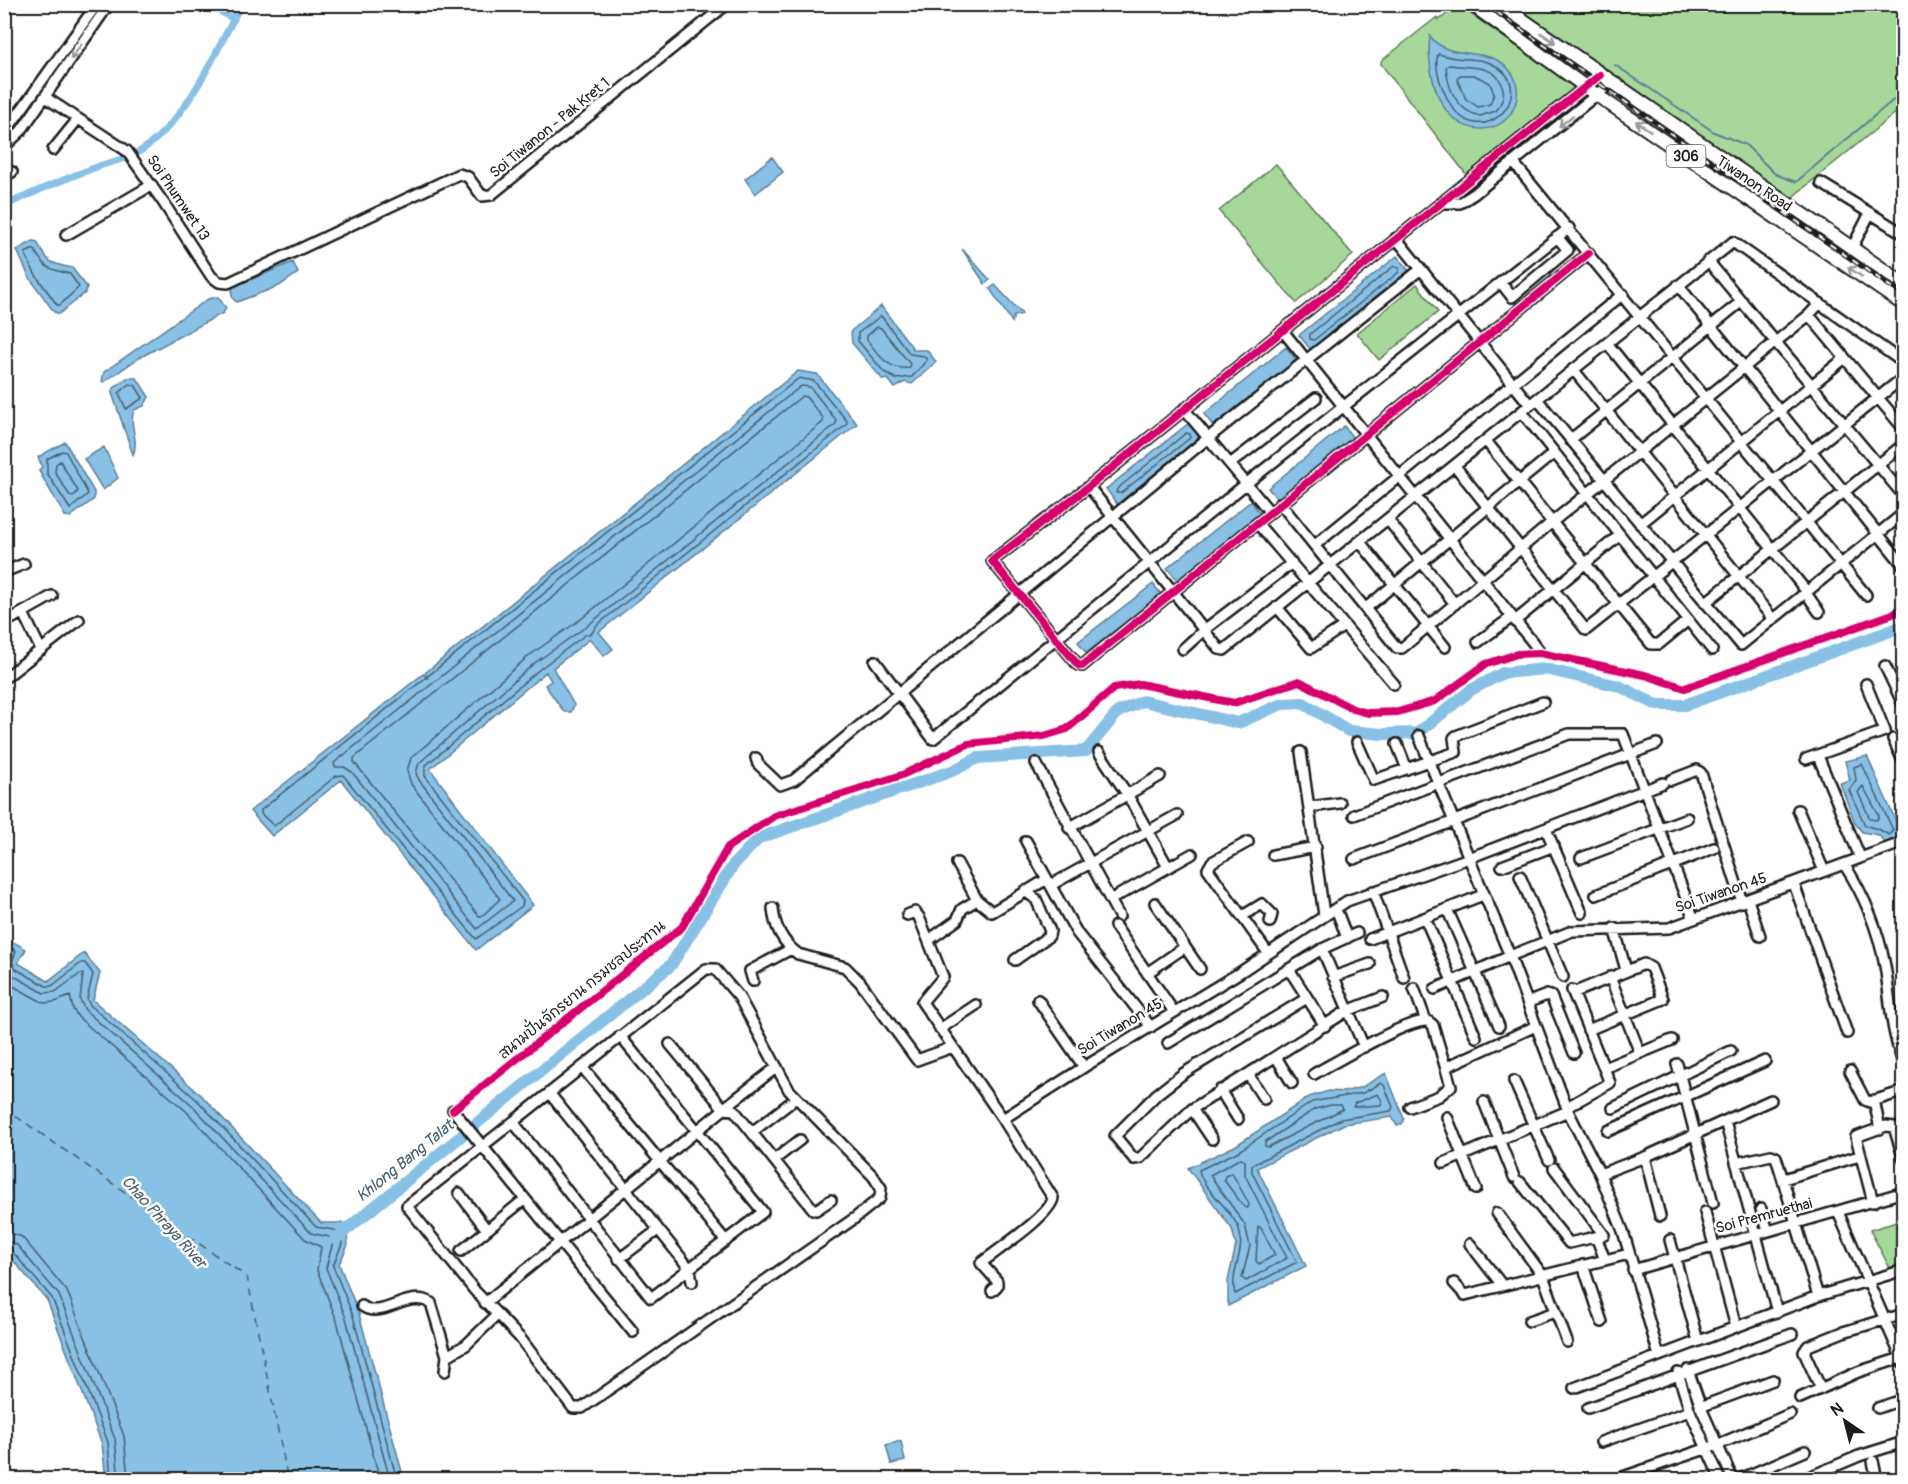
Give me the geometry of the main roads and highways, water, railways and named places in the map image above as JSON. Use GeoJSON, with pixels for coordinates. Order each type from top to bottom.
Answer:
{"type":"FeatureCollection","features":[{"type":"Feature","properties":{"kind":"main road","name":"Tiwanon Road"},"geometry":{"type":"LineString","coordinates":[[1471,4],[1598,96],[1904,305]]}},
{"type":"Feature","properties":{"kind":"main road","name":"Tiwanon Road"},"geometry":{"type":"LineString","coordinates":[[1500,4],[1605,79],[1904,284]]}},
{"type":"Feature","properties":{"kind":"water"},"geometry":{"type":"Polygon","coordinates":[[[1430,36],[1438,44],[1448,49],[1492,58],[1502,63],[1511,72],[1516,83],[1517,98],[1505,120],[1497,126],[1478,129],[1458,122],[1450,115],[1439,98],[1432,78],[1429,56],[1430,36]]]}},
{"type":"Feature","properties":{"kind":"water"},"geometry":{"type":"Polygon","coordinates":[[[772,157],[783,172],[755,194],[745,179],[772,157]]]}},
{"type":"Feature","properties":{"kind":"water"},"geometry":{"type":"Polygon","coordinates":[[[33,241],[37,242],[50,261],[72,268],[87,287],[85,293],[59,314],[54,312],[29,277],[17,250],[33,241]]]}},
{"type":"Feature","properties":{"kind":"water"},"geometry":{"type":"Polygon","coordinates":[[[962,249],[990,280],[985,284],[962,249]]]}},
{"type":"Feature","properties":{"kind":"water"},"geometry":{"type":"Polygon","coordinates":[[[1397,256],[1409,271],[1311,350],[1299,335],[1397,256]]]}},
{"type":"Feature","properties":{"kind":"water"},"geometry":{"type":"Polygon","coordinates":[[[293,262],[298,273],[279,286],[237,302],[234,299],[233,287],[293,262]]]}},
{"type":"Feature","properties":{"kind":"water"},"geometry":{"type":"Polygon","coordinates":[[[995,285],[1022,314],[1014,316],[1012,322],[990,289],[995,285]]]}},
{"type":"Feature","properties":{"kind":"water"},"geometry":{"type":"Polygon","coordinates":[[[218,297],[226,308],[223,313],[139,358],[104,382],[102,381],[104,372],[208,299],[218,297]]]}},
{"type":"Feature","properties":{"kind":"water"},"geometry":{"type":"Polygon","coordinates":[[[881,306],[914,350],[927,350],[936,362],[912,384],[905,382],[895,388],[888,379],[883,380],[852,343],[851,331],[881,306]]]}},
{"type":"Feature","properties":{"kind":"water"},"geometry":{"type":"Polygon","coordinates":[[[1286,347],[1296,360],[1214,427],[1204,414],[1286,347]]]}},
{"type":"Feature","properties":{"kind":"water"},"geometry":{"type":"Polygon","coordinates":[[[798,371],[817,374],[857,424],[599,632],[613,649],[604,656],[590,639],[553,668],[574,705],[571,712],[564,712],[545,685],[551,681],[546,672],[430,769],[533,905],[476,950],[341,780],[272,836],[250,811],[423,674],[428,679],[425,673],[798,371]]]}},
{"type":"Feature","properties":{"kind":"water"},"geometry":{"type":"Polygon","coordinates":[[[127,378],[137,378],[149,397],[144,406],[134,410],[132,422],[135,449],[133,455],[112,393],[114,388],[127,378]]]}},
{"type":"Feature","properties":{"kind":"water"},"geometry":{"type":"Polygon","coordinates":[[[1189,423],[1200,437],[1117,504],[1106,489],[1189,423]]]}},
{"type":"Feature","properties":{"kind":"water"},"geometry":{"type":"Polygon","coordinates":[[[1344,426],[1353,438],[1278,500],[1268,488],[1344,426]]]}},
{"type":"Feature","properties":{"kind":"water"},"geometry":{"type":"Polygon","coordinates":[[[65,442],[94,492],[94,499],[70,517],[65,516],[39,471],[42,466],[38,457],[65,442]]]}},
{"type":"Feature","properties":{"kind":"water"},"geometry":{"type":"Polygon","coordinates":[[[104,447],[118,478],[103,490],[84,459],[104,447]]]}},
{"type":"Feature","properties":{"kind":"water"},"geometry":{"type":"Polygon","coordinates":[[[1251,501],[1261,515],[1178,581],[1167,568],[1251,501]]]}},
{"type":"Feature","properties":{"kind":"water"},"geometry":{"type":"Polygon","coordinates":[[[1153,584],[1161,594],[1086,653],[1078,642],[1153,584]]]}},
{"type":"Feature","properties":{"kind":"water"},"geometry":{"type":"Polygon","coordinates":[[[1867,756],[1902,835],[1885,844],[1879,835],[1862,832],[1855,823],[1840,783],[1850,780],[1845,761],[1867,756]]]}},
{"type":"Feature","properties":{"kind":"water","name":"Chao Phraya River"},"geometry":{"type":"Polygon","coordinates":[[[4,937],[26,949],[18,963],[48,981],[84,953],[100,973],[93,1000],[201,1095],[321,1223],[346,1223],[348,1245],[339,1264],[359,1314],[404,1479],[106,1479],[102,1444],[47,1300],[5,1251],[4,937]]]}},
{"type":"Feature","properties":{"kind":"water"},"geometry":{"type":"Polygon","coordinates":[[[1386,1073],[1404,1119],[1402,1124],[1397,1126],[1392,1117],[1344,1124],[1257,1168],[1306,1266],[1228,1306],[1228,1281],[1236,1245],[1232,1229],[1188,1168],[1235,1146],[1309,1097],[1329,1091],[1344,1092],[1362,1087],[1386,1073]]]}},
{"type":"Feature","properties":{"kind":"water"},"geometry":{"type":"Polygon","coordinates":[[[901,1441],[905,1461],[891,1464],[886,1445],[901,1441]]]}},
{"type":"Feature","properties":{"kind":"waterway"},"geometry":{"type":"LineString","coordinates":[[206,4],[234,19]]}},
{"type":"Feature","properties":{"kind":"waterway"},"geometry":{"type":"LineString","coordinates":[[4,206],[77,174],[133,155],[154,141],[170,125],[198,86],[241,4]]}},
{"type":"Feature","properties":{"kind":"waterway"},"geometry":{"type":"LineString","coordinates":[[1615,65],[1714,132],[1746,145],[1775,174],[1796,182],[1904,91]]}},
{"type":"Feature","properties":{"kind":"waterway","name":"Khlong Bang Talat"},"geometry":{"type":"LineString","coordinates":[[335,1239],[671,965],[734,864],[759,838],[952,771],[978,758],[1086,751],[1118,712],[1143,701],[1238,723],[1282,704],[1303,703],[1349,731],[1383,734],[1418,733],[1471,690],[1503,673],[1545,669],[1619,686],[1657,705],[1685,705],[1904,626]]}},
{"type":"Feature","properties":{"kind":"railway"},"geometry":{"type":"LineString","coordinates":[[1485,4],[1904,296]]}}]}
